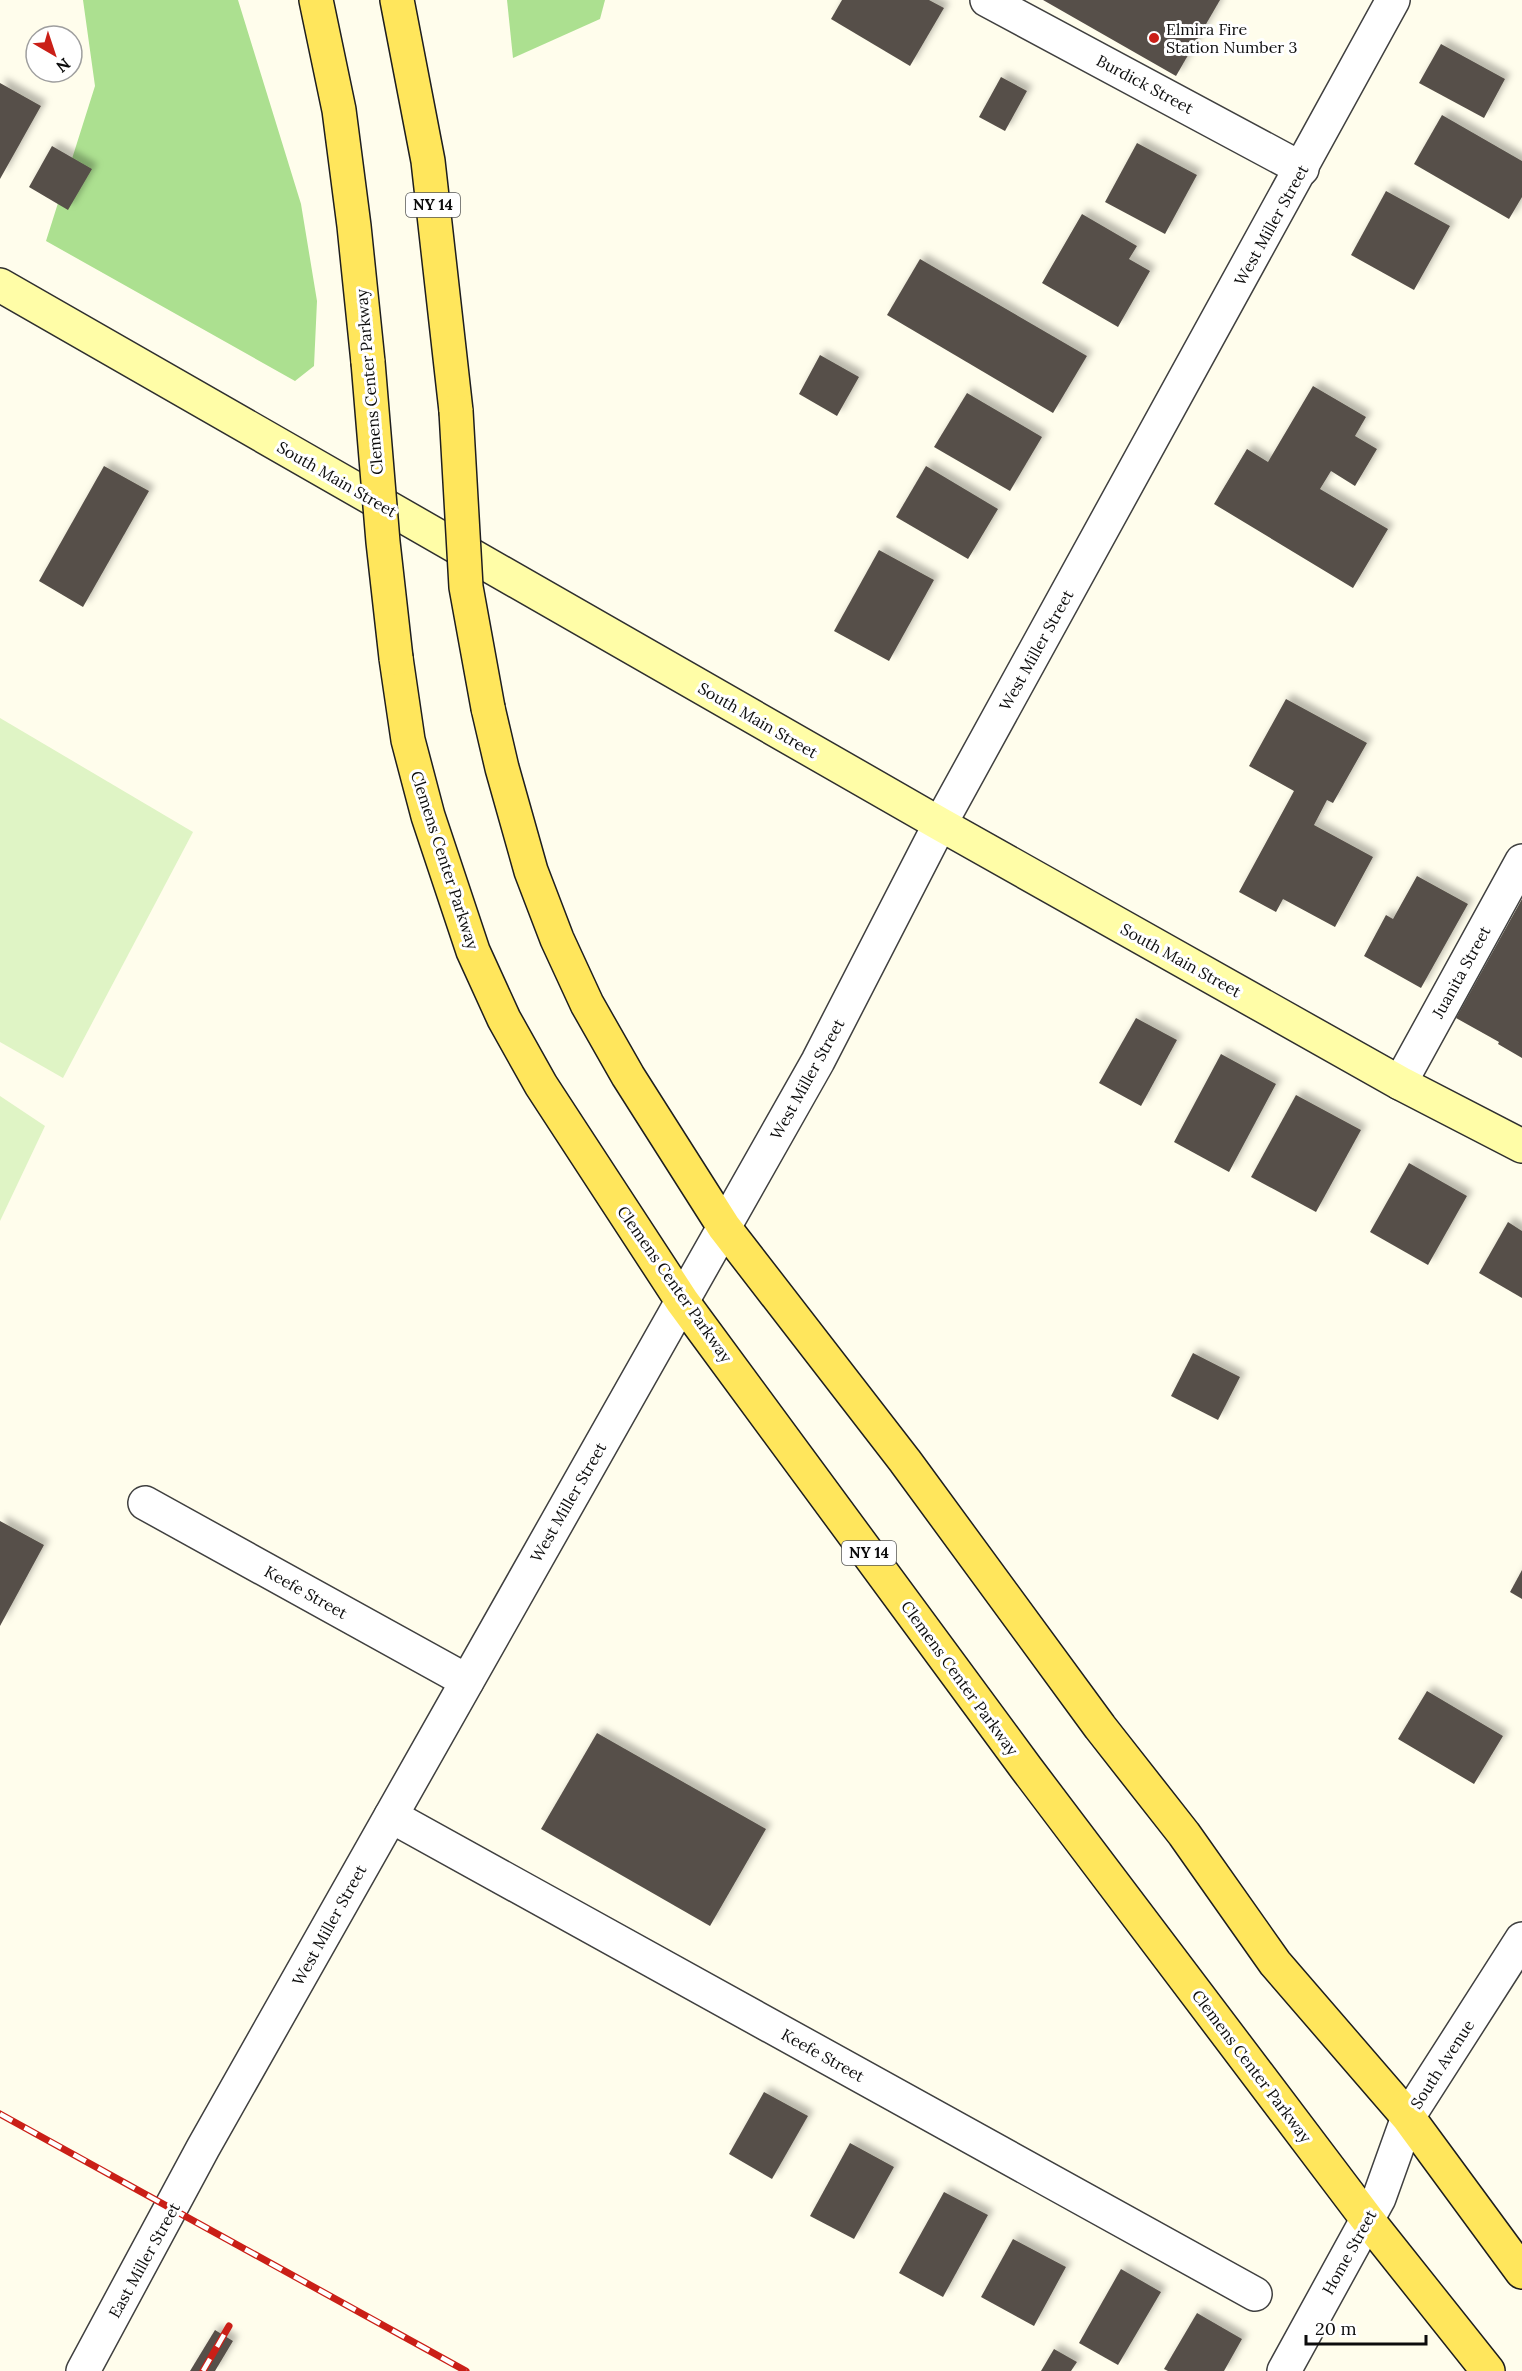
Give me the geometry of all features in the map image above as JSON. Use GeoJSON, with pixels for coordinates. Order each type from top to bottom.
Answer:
{"type":"FeatureCollection","features":[{"type":"Feature","properties":{"kind":"main road","name":"Clemens Center Parkway"},"geometry":{"type":"LineString","coordinates":[[316,0],[339,110],[354,226],[383,542],[408,740],[428,816],[477,960],[504,1019],[541,1085],[682,1301],[1026,1768],[1373,2209],[1488,2371]]}},
{"type":"Feature","properties":{"kind":"main road","name":"NY 14"},"geometry":{"type":"LineString","coordinates":[[397,0],[428,161],[456,411],[466,587],[502,768],[531,871],[557,939],[587,1004],[628,1076],[724,1227],[905,1461],[1100,1727],[1184,1834],[1275,1963],[1408,2117],[1522,2272]]}},
{"type":"Feature","properties":{"kind":"street","name":"Burdick Street"},"geometry":{"type":"LineString","coordinates":[[987,0],[1302,169]]}},
{"type":"Feature","properties":{"kind":"street","name":"West Miller Street"},"geometry":{"type":"LineString","coordinates":[[203,2148],[818,1061],[940,824],[1394,0]]}},
{"type":"Feature","properties":{"kind":"street","name":"South Main Street"},"geometry":{"type":"LineString","coordinates":[[0,285],[940,824],[1400,1083],[1522,1146]]}},
{"type":"Feature","properties":{"kind":"street","name":"Juanita Street"},"geometry":{"type":"LineString","coordinates":[[1400,1083],[1522,861]]}},
{"type":"Feature","properties":{"kind":"street","name":"Keefe Street"},"geometry":{"type":"LineString","coordinates":[[145,1503],[467,1681]]}},
{"type":"Feature","properties":{"kind":"street","name":"Keefe Street"},"geometry":{"type":"LineString","coordinates":[[391,1816],[1256,2294]]}},
{"type":"Feature","properties":{"kind":"street","name":"South Avenue"},"geometry":{"type":"LineString","coordinates":[[1373,2209],[1408,2117],[1522,1939]]}},
{"type":"Feature","properties":{"kind":"street","name":"East Miller Street"},"geometry":{"type":"LineString","coordinates":[[83,2371],[203,2148]]}},
{"type":"Feature","properties":{"kind":"street","name":"Home Street"},"geometry":{"type":"LineString","coordinates":[[1284,2371],[1373,2209]]}},
{"type":"Feature","properties":{"kind":"green space"},"geometry":{"type":"Polygon","coordinates":[[[83,0],[238,0],[301,204],[317,301],[314,366],[295,381],[46,241],[95,86],[83,0]]]}},
{"type":"Feature","properties":{"kind":"green space"},"geometry":{"type":"Polygon","coordinates":[[[507,0],[605,0],[600,19],[513,58],[507,0]]]}},
{"type":"Feature","properties":{"kind":"green space"},"geometry":{"type":"Polygon","coordinates":[[[0,718],[193,832],[63,1078],[0,1042],[0,718]]]}},
{"type":"Feature","properties":{"kind":"green space"},"geometry":{"type":"Polygon","coordinates":[[[0,1096],[45,1126],[0,1221],[0,1096]]]}},
{"type":"Feature","properties":{"kind":"building"},"geometry":{"type":"Polygon","coordinates":[[[842,0],[929,0],[944,8],[910,66],[831,19],[842,0]]]}},
{"type":"Feature","properties":{"kind":"building","name":"Elmira Fire Station Number 3"},"geometry":{"type":"Polygon","coordinates":[[[1043,0],[1220,0],[1176,76],[1043,0]]]}},
{"type":"Feature","properties":{"kind":"building"},"geometry":{"type":"Polygon","coordinates":[[[1441,44],[1505,79],[1484,118],[1419,83],[1441,44]]]}},
{"type":"Feature","properties":{"kind":"building"},"geometry":{"type":"Polygon","coordinates":[[[1001,77],[1027,91],[1005,131],[979,117],[1001,77]]]}},
{"type":"Feature","properties":{"kind":"building"},"geometry":{"type":"Polygon","coordinates":[[[0,83],[41,106],[0,179],[0,83]]]}},
{"type":"Feature","properties":{"kind":"building"},"geometry":{"type":"Polygon","coordinates":[[[1442,115],[1522,161],[1522,197],[1509,219],[1414,164],[1442,115]]]}},
{"type":"Feature","properties":{"kind":"building"},"geometry":{"type":"Polygon","coordinates":[[[1137,143],[1197,175],[1165,234],[1105,202],[1137,143]]]}},
{"type":"Feature","properties":{"kind":"building"},"geometry":{"type":"Polygon","coordinates":[[[52,146],[92,169],[68,210],[29,187],[52,146]]]}},
{"type":"Feature","properties":{"kind":"building"},"geometry":{"type":"Polygon","coordinates":[[[1386,191],[1450,226],[1414,290],[1351,255],[1386,191]]]}},
{"type":"Feature","properties":{"kind":"building"},"geometry":{"type":"Polygon","coordinates":[[[1082,214],[1137,246],[1129,259],[1150,271],[1118,327],[1042,283],[1082,214]]]}},
{"type":"Feature","properties":{"kind":"building"},"geometry":{"type":"Polygon","coordinates":[[[920,259],[1087,356],[1053,413],[887,315],[920,259]]]}},
{"type":"Feature","properties":{"kind":"building"},"geometry":{"type":"Polygon","coordinates":[[[820,355],[859,377],[837,416],[799,394],[820,355]]]}},
{"type":"Feature","properties":{"kind":"building"},"geometry":{"type":"Polygon","coordinates":[[[1313,386],[1366,417],[1355,436],[1377,449],[1355,486],[1331,471],[1320,489],[1388,529],[1353,588],[1214,504],[1247,449],[1268,462],[1313,386]]]}},
{"type":"Feature","properties":{"kind":"building"},"geometry":{"type":"Polygon","coordinates":[[[967,393],[1042,437],[1010,491],[934,447],[967,393]]]}},
{"type":"Feature","properties":{"kind":"building"},"geometry":{"type":"Polygon","coordinates":[[[104,466],[149,491],[83,607],[39,581],[104,466]]]}},
{"type":"Feature","properties":{"kind":"building"},"geometry":{"type":"Polygon","coordinates":[[[926,466],[998,509],[968,559],[896,517],[926,466]]]}},
{"type":"Feature","properties":{"kind":"building"},"geometry":{"type":"Polygon","coordinates":[[[879,550],[934,580],[889,661],[834,631],[879,550]]]}},
{"type":"Feature","properties":{"kind":"building"},"geometry":{"type":"Polygon","coordinates":[[[1286,699],[1367,743],[1333,803],[1327,800],[1314,825],[1373,857],[1335,927],[1283,899],[1276,912],[1239,892],[1294,791],[1249,766],[1286,699]]]}},
{"type":"Feature","properties":{"kind":"building"},"geometry":{"type":"Polygon","coordinates":[[[1417,876],[1468,904],[1421,988],[1364,956],[1386,915],[1393,919],[1417,876]]]}},
{"type":"Feature","properties":{"kind":"building"},"geometry":{"type":"Polygon","coordinates":[[[1522,899],[1522,1058],[1456,1018],[1522,899]]]}},
{"type":"Feature","properties":{"kind":"building"},"geometry":{"type":"Polygon","coordinates":[[[1136,1018],[1177,1040],[1141,1106],[1099,1083],[1136,1018]]]}},
{"type":"Feature","properties":{"kind":"building"},"geometry":{"type":"Polygon","coordinates":[[[1221,1054],[1276,1084],[1229,1172],[1174,1142],[1221,1054]]]}},
{"type":"Feature","properties":{"kind":"building"},"geometry":{"type":"Polygon","coordinates":[[[1296,1095],[1361,1130],[1316,1212],[1251,1177],[1296,1095]]]}},
{"type":"Feature","properties":{"kind":"building"},"geometry":{"type":"Polygon","coordinates":[[[1409,1163],[1467,1196],[1428,1265],[1370,1232],[1409,1163]]]}},
{"type":"Feature","properties":{"kind":"building"},"geometry":{"type":"Polygon","coordinates":[[[1508,1222],[1522,1231],[1522,1298],[1479,1273],[1508,1222]]]}},
{"type":"Feature","properties":{"kind":"building"},"geometry":{"type":"Polygon","coordinates":[[[1193,1353],[1240,1377],[1218,1420],[1171,1396],[1193,1353]]]}},
{"type":"Feature","properties":{"kind":"building"},"geometry":{"type":"Polygon","coordinates":[[[0,1521],[44,1545],[0,1626],[0,1521]]]}},
{"type":"Feature","properties":{"kind":"building"},"geometry":{"type":"Polygon","coordinates":[[[1522,1570],[1522,1599],[1510,1592],[1522,1570]]]}},
{"type":"Feature","properties":{"kind":"building"},"geometry":{"type":"Polygon","coordinates":[[[1427,1691],[1503,1736],[1474,1784],[1398,1739],[1427,1691]]]}},
{"type":"Feature","properties":{"kind":"building"},"geometry":{"type":"Polygon","coordinates":[[[597,1733],[766,1829],[710,1926],[541,1829],[597,1733]]]}},
{"type":"Feature","properties":{"kind":"building"},"geometry":{"type":"Polygon","coordinates":[[[764,2092],[808,2116],[772,2179],[729,2154],[764,2092]]]}},
{"type":"Feature","properties":{"kind":"building"},"geometry":{"type":"Polygon","coordinates":[[[850,2143],[894,2167],[854,2239],[810,2216],[850,2143]]]}},
{"type":"Feature","properties":{"kind":"building"},"geometry":{"type":"Polygon","coordinates":[[[944,2192],[988,2215],[943,2297],[899,2273],[944,2192]]]}},
{"type":"Feature","properties":{"kind":"building"},"geometry":{"type":"Polygon","coordinates":[[[1013,2239],[1066,2267],[1034,2326],[981,2297],[1013,2239]]]}},
{"type":"Feature","properties":{"kind":"building"},"geometry":{"type":"Polygon","coordinates":[[[1121,2269],[1161,2292],[1118,2365],[1079,2343],[1121,2269]]]}},
{"type":"Feature","properties":{"kind":"building"},"geometry":{"type":"Polygon","coordinates":[[[1197,2313],[1242,2339],[1224,2371],[1168,2371],[1164,2369],[1197,2313]]]}},
{"type":"Feature","properties":{"kind":"building"},"geometry":{"type":"Polygon","coordinates":[[[215,2330],[233,2341],[215,2371],[190,2371],[215,2330]]]}},
{"type":"Feature","properties":{"kind":"building"},"geometry":{"type":"Polygon","coordinates":[[[1054,2349],[1077,2362],[1071,2371],[1041,2371],[1054,2349]]]}},
{"type":"Feature","properties":{"kind":"railway"},"geometry":{"type":"LineString","coordinates":[[0,2114],[466,2371]]}},
{"type":"Feature","properties":{"kind":"railway"},"geometry":{"type":"LineString","coordinates":[[203,2371],[229,2326]]}},
{"type":"Feature","properties":{"kind":"place","name":"Elmira Fire Station Number 3"},"geometry":{"type":"Point","coordinates":[1154,38]}}]}
